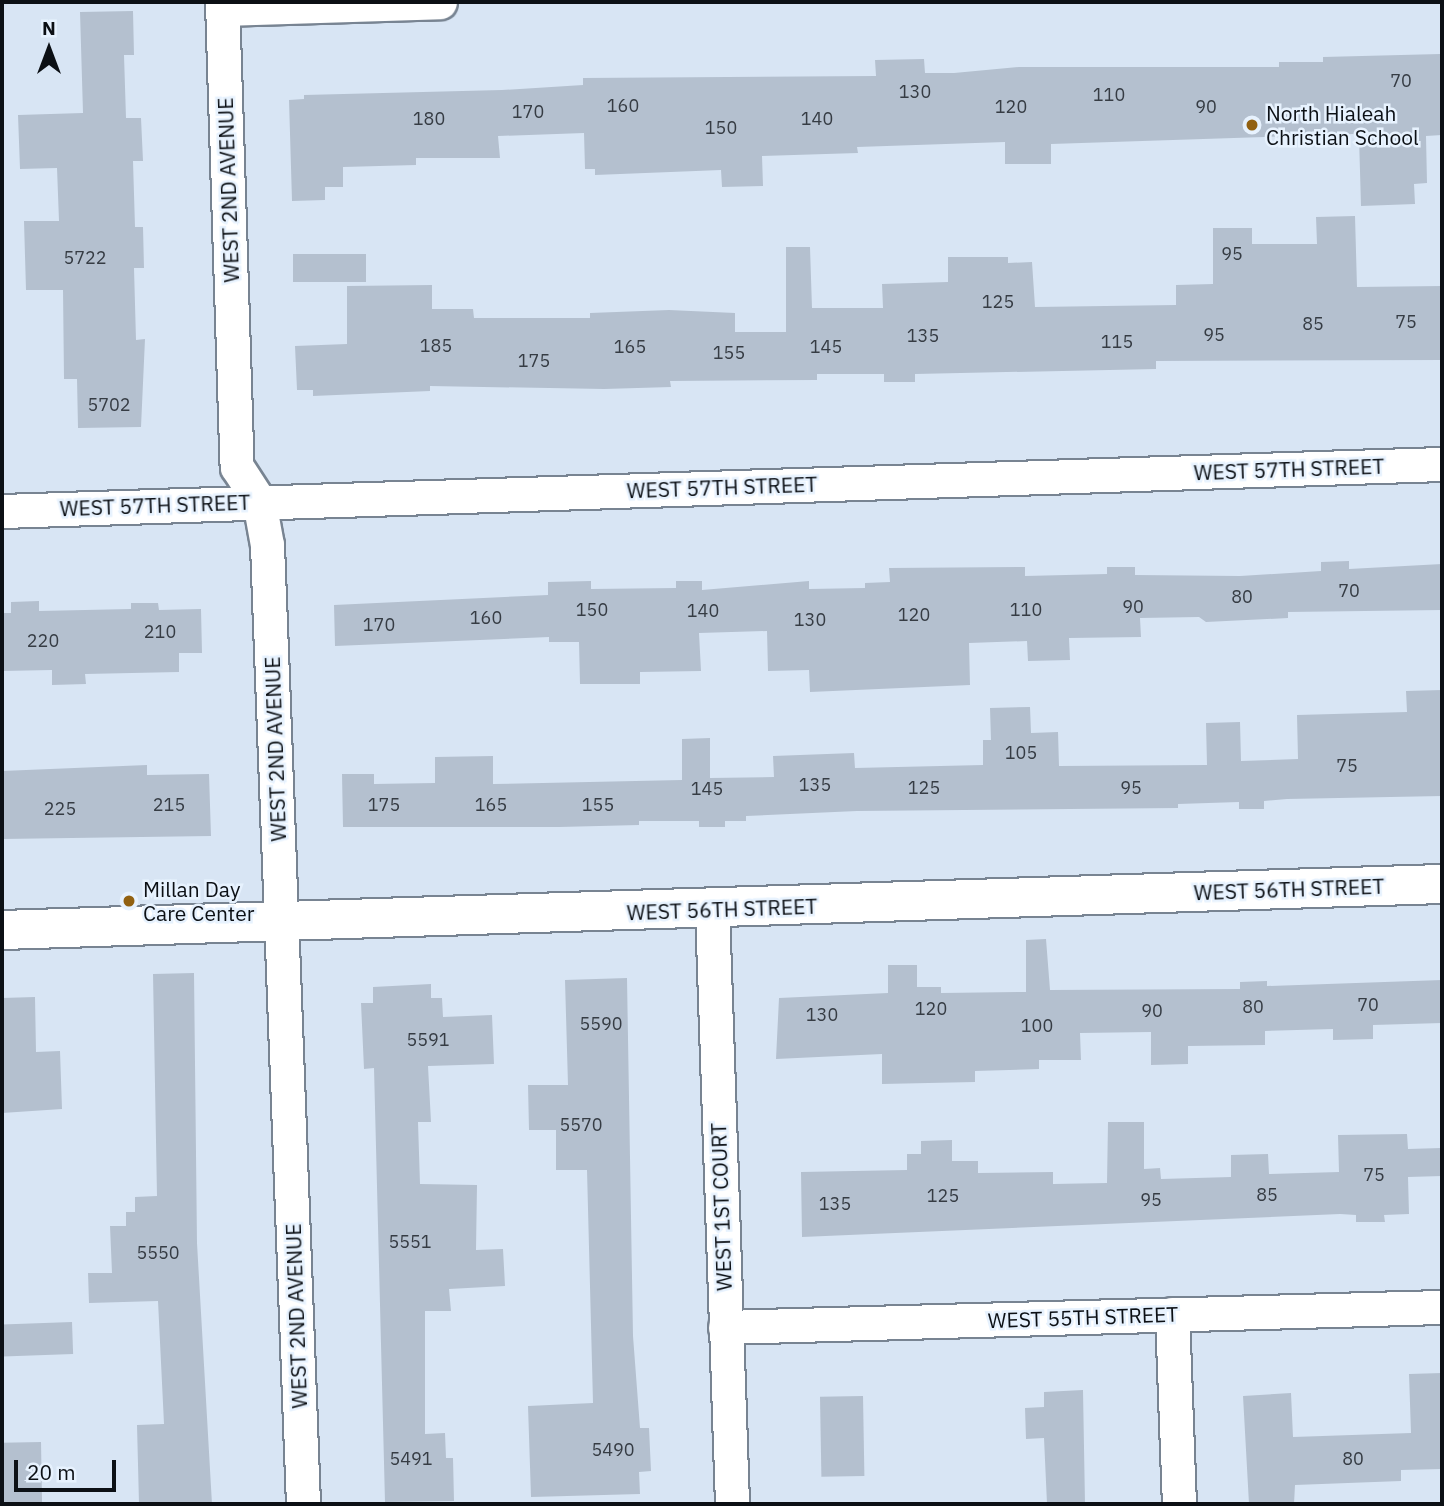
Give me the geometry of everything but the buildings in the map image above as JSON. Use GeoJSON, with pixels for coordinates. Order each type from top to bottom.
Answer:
{"type":"FeatureCollection","features":[{"type":"Feature","properties":{"kind":"street"},"geometry":{"type":"LineString","coordinates":[[223,5],[440,2]]}},
{"type":"Feature","properties":{"kind":"street","name":"WEST 2ND AVENUE"},"geometry":{"type":"LineString","coordinates":[[223,5],[237,467],[259,501],[267,545],[303,1504]]}},
{"type":"Feature","properties":{"kind":"street","name":"WEST 57TH STREET"},"geometry":{"type":"LineString","coordinates":[[2,511],[1442,464]]}},
{"type":"Feature","properties":{"kind":"street","name":"WEST 56TH STREET"},"geometry":{"type":"LineString","coordinates":[[2,930],[712,910],[1442,884]]}},
{"type":"Feature","properties":{"kind":"street","name":"WEST 1ST COURT"},"geometry":{"type":"LineString","coordinates":[[712,910],[732,1504]]}},
{"type":"Feature","properties":{"kind":"street","name":"WEST 55TH STREET"},"geometry":{"type":"LineString","coordinates":[[725,1327],[1442,1307]]}},
{"type":"Feature","properties":{"kind":"street"},"geometry":{"type":"LineString","coordinates":[[1172,1314],[1179,1504]]}},
{"type":"Feature","properties":{"kind":"place","name":"North Hialeah Christian School"},"geometry":{"type":"Point","coordinates":[1252,125]}},
{"type":"Feature","properties":{"kind":"place","name":"Millan Day Care Center"},"geometry":{"type":"Point","coordinates":[129,901]}}]}
